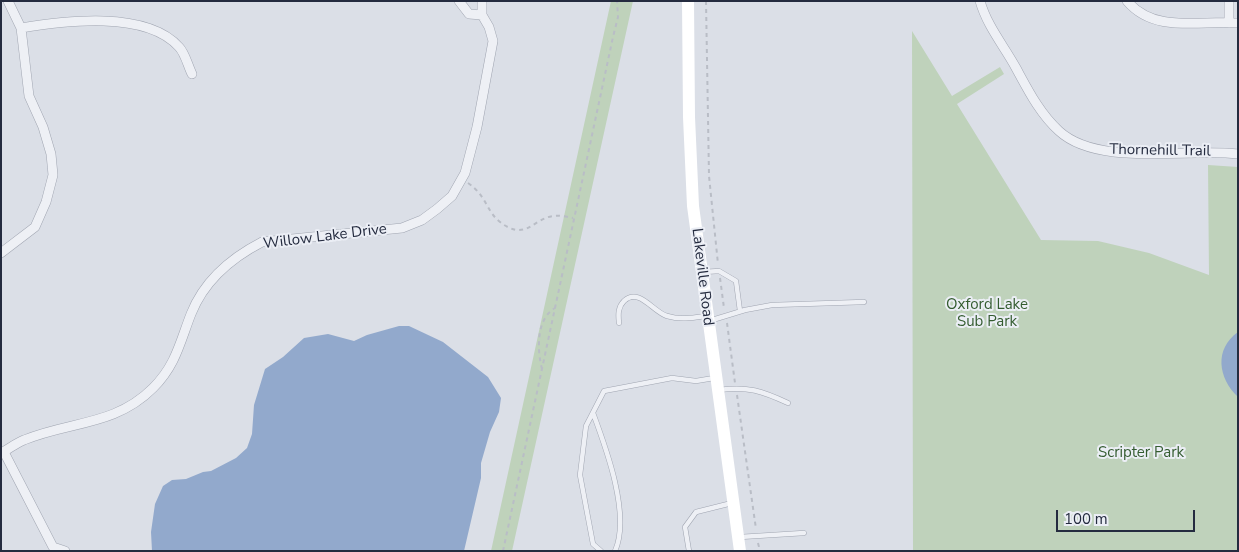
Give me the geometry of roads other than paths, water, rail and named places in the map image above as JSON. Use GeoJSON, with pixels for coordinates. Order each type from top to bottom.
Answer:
{"type":"FeatureCollection","features":[{"type":"Feature","properties":{"kind":"main road","name":"Lakeville Road"},"geometry":{"type":"LineString","coordinates":[[688,1],[690,158],[701,272],[740,551]]}},
{"type":"Feature","properties":{"kind":"street"},"geometry":{"type":"LineString","coordinates":[[1,253],[35,227],[46,202],[53,176],[51,154],[43,126],[29,96],[21,28],[8,1]]}},
{"type":"Feature","properties":{"kind":"street"},"geometry":{"type":"LineString","coordinates":[[459,1],[470,14],[482,15]]}},
{"type":"Feature","properties":{"kind":"street","name":"Willow Lake Drive"},"geometry":{"type":"LineString","coordinates":[[3,453],[24,440],[97,421],[116,414],[141,398],[154,387],[171,366],[203,291],[216,274],[244,251],[262,242],[372,233],[402,228],[422,220],[452,196],[466,173],[477,127],[493,41],[482,15],[482,1]]}},
{"type":"Feature","properties":{"kind":"street","name":"Thornehill Trail"},"geometry":{"type":"LineString","coordinates":[[980,1],[994,34],[1029,93],[1060,132],[1085,146],[1114,153],[1238,154]]}},
{"type":"Feature","properties":{"kind":"street"},"geometry":{"type":"LineString","coordinates":[[1127,1],[1135,11],[1154,20],[1180,24],[1234,23],[1229,1]]}},
{"type":"Feature","properties":{"kind":"street"},"geometry":{"type":"LineString","coordinates":[[21,28],[55,22],[132,24],[145,27],[158,31],[180,48],[192,74]]}},
{"type":"Feature","properties":{"kind":"street"},"geometry":{"type":"LineString","coordinates":[[3,453],[53,549],[65,551]]}},
{"type":"Feature","properties":{"kind":"lane"},"geometry":{"type":"LineString","coordinates":[[701,272],[719,271],[736,281],[740,311]]}},
{"type":"Feature","properties":{"kind":"lane"},"geometry":{"type":"LineString","coordinates":[[619,323],[618,310],[626,299],[631,297],[637,297],[646,301],[657,312],[665,316],[682,319],[707,319],[772,305],[864,302]]}},
{"type":"Feature","properties":{"kind":"lane"},"geometry":{"type":"LineString","coordinates":[[601,551],[593,544],[580,475],[586,426],[604,390],[672,378],[760,390],[788,403]]}},
{"type":"Feature","properties":{"kind":"lane"},"geometry":{"type":"LineString","coordinates":[[593,413],[610,459],[620,519],[620,538],[615,551]]}},
{"type":"Feature","properties":{"kind":"lane"},"geometry":{"type":"LineString","coordinates":[[690,551],[685,527],[696,512],[734,503]]}},
{"type":"Feature","properties":{"kind":"lane"},"geometry":{"type":"LineString","coordinates":[[738,537],[804,533]]}},
{"type":"Feature","properties":{"kind":"water"},"geometry":{"type":"Polygon","coordinates":[[[399,326],[409,326],[443,342],[488,377],[501,398],[499,412],[490,432],[481,463],[481,478],[464,551],[152,551],[151,532],[155,504],[163,486],[172,480],[186,479],[211,471],[236,458],[247,448],[252,434],[254,405],[265,369],[283,357],[304,338],[328,334],[354,341],[367,335],[399,326]]]}},
{"type":"Feature","properties":{"kind":"water"},"geometry":{"type":"Polygon","coordinates":[[[1238,332],[1238,397],[1226,381],[1223,373],[1222,355],[1230,339],[1238,332]]]}},
{"type":"Feature","properties":{"kind":"park label","name":"Oxford Lake Sub Park"},"geometry":{"type":"Point","coordinates":[987,314]}},
{"type":"Feature","properties":{"kind":"park label","name":"Scripter Park"},"geometry":{"type":"Point","coordinates":[1141,453]}}]}
